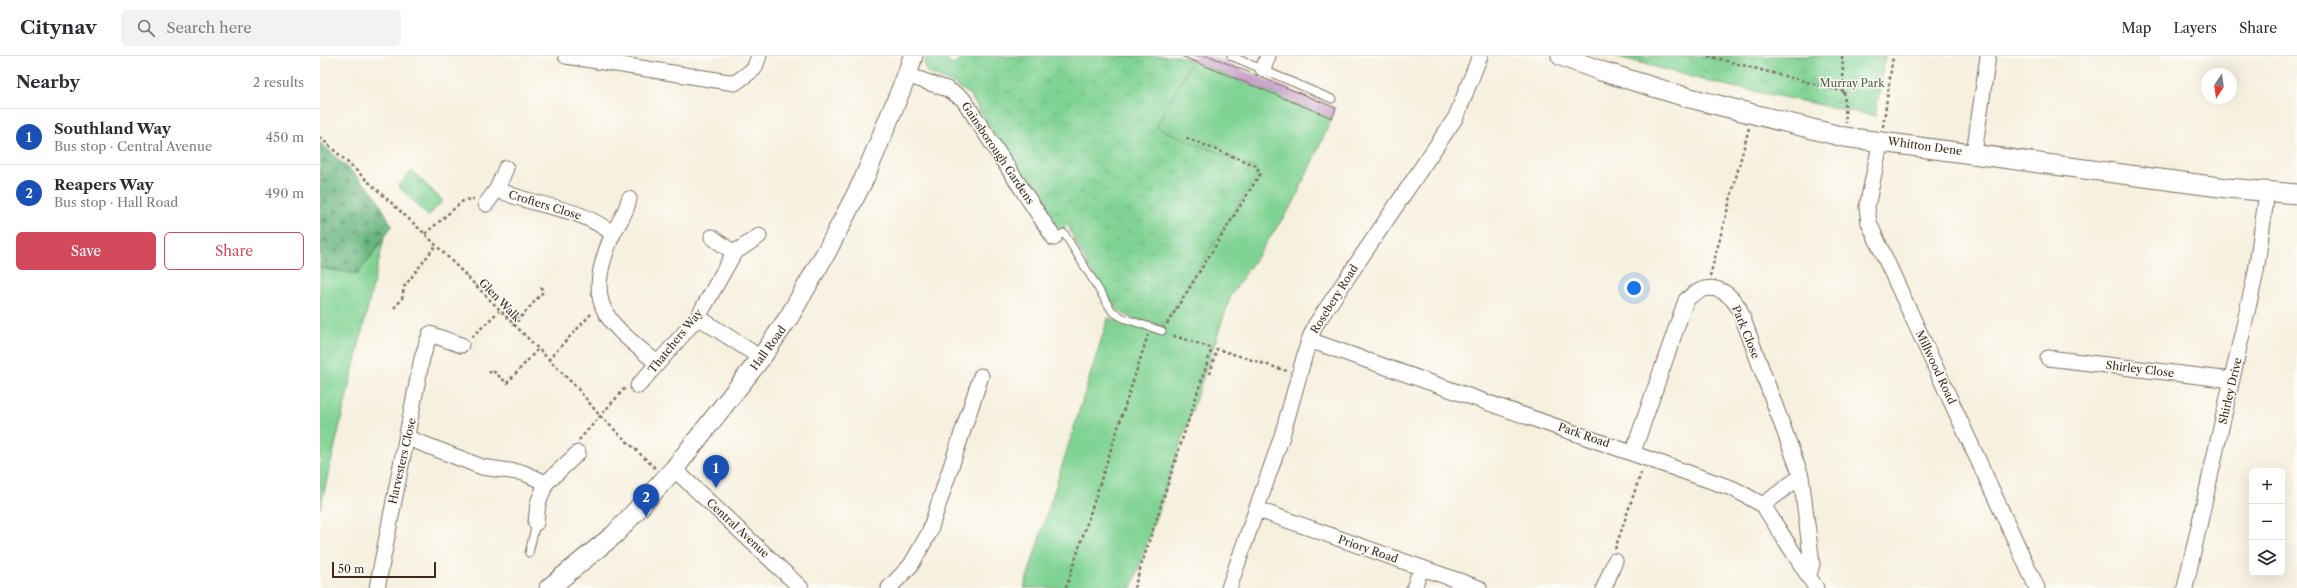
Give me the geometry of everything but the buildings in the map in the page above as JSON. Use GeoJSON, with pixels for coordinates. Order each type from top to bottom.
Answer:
{"type":"FeatureCollection","features":[{"type":"Feature","properties":{"kind":"street"},"geometry":{"type":"LineString","coordinates":[[566,56],[735,83],[754,69],[759,56]]}},
{"type":"Feature","properties":{"kind":"street","name":"Hall Road"},"geometry":{"type":"LineString","coordinates":[[549,588],[615,534],[670,473],[761,358],[789,317],[830,245],[864,179],[907,75],[913,56]]}},
{"type":"Feature","properties":{"kind":"street","name":"Rosebery Road"},"geometry":{"type":"LineString","coordinates":[[1229,588],[1282,436],[1309,340],[1316,324],[1456,117],[1480,56]]}},
{"type":"Feature","properties":{"kind":"street","name":"Whitton Dene"},"geometry":{"type":"LineString","coordinates":[[1561,56],[1601,71],[1686,97],[1844,137],[1881,140],[2267,192],[2297,194]]}},
{"type":"Feature","properties":{"kind":"street"},"geometry":{"type":"LineString","coordinates":[[1974,153],[1988,56]]}},
{"type":"Feature","properties":{"kind":"street","name":"Gainsborough Gardens"},"geometry":{"type":"LineString","coordinates":[[907,75],[947,89],[962,99],[1054,238]]}},
{"type":"Feature","properties":{"kind":"street","name":"Millwood Road"},"geometry":{"type":"LineString","coordinates":[[1881,140],[1867,207],[1869,222],[2037,588]]}},
{"type":"Feature","properties":{"kind":"street","name":"Crofters Close"},"geometry":{"type":"LineString","coordinates":[[486,204],[497,189],[506,168]]}},
{"type":"Feature","properties":{"kind":"street","name":"Crofters Close"},"geometry":{"type":"LineString","coordinates":[[497,189],[514,198],[572,211],[598,222],[613,234]]}},
{"type":"Feature","properties":{"kind":"street","name":"Shirley Drive"},"geometry":{"type":"LineString","coordinates":[[2185,588],[2256,272],[2267,192]]}},
{"type":"Feature","properties":{"kind":"street"},"geometry":{"type":"LineString","coordinates":[[629,200],[624,217],[613,234],[601,266],[599,279],[601,304],[613,326],[657,363]]}},
{"type":"Feature","properties":{"kind":"street","name":"Thatchers Way"},"geometry":{"type":"LineString","coordinates":[[638,386],[698,316],[734,253],[759,236]]}},
{"type":"Feature","properties":{"kind":"street"},"geometry":{"type":"LineString","coordinates":[[712,237],[734,253]]}},
{"type":"Feature","properties":{"kind":"street"},"geometry":{"type":"LineString","coordinates":[[1640,455],[1686,300],[1697,290],[1707,288]]}},
{"type":"Feature","properties":{"kind":"street","name":"Park Close"},"geometry":{"type":"LineString","coordinates":[[1707,288],[1722,291],[1732,298],[1739,308],[1801,476],[1812,564],[1812,582]]}},
{"type":"Feature","properties":{"kind":"street"},"geometry":{"type":"LineString","coordinates":[[698,316],[761,358]]}},
{"type":"Feature","properties":{"kind":"street","name":"Harvesters Close"},"geometry":{"type":"LineString","coordinates":[[376,588],[391,506],[408,438],[426,331],[461,345]]}},
{"type":"Feature","properties":{"kind":"street","name":"Park Road"},"geometry":{"type":"LineString","coordinates":[[1309,340],[1734,489],[1763,505],[1812,582]]}},
{"type":"Feature","properties":{"kind":"street","name":"Shirley Close"},"geometry":{"type":"LineString","coordinates":[[2048,358],[2232,380]]}},
{"type":"Feature","properties":{"kind":"street"},"geometry":{"type":"LineString","coordinates":[[889,588],[911,565],[929,533],[981,376]]}},
{"type":"Feature","properties":{"kind":"street"},"geometry":{"type":"LineString","coordinates":[[408,438],[482,467],[524,473],[546,483]]}},
{"type":"Feature","properties":{"kind":"street"},"geometry":{"type":"LineString","coordinates":[[536,523],[538,503],[546,483],[578,453]]}},
{"type":"Feature","properties":{"kind":"street","name":"Central Avenue"},"geometry":{"type":"LineString","coordinates":[[670,473],[801,588]]}},
{"type":"Feature","properties":{"kind":"street"},"geometry":{"type":"LineString","coordinates":[[1763,505],[1801,476]]}},
{"type":"Feature","properties":{"kind":"street","name":"Priory Road"},"geometry":{"type":"LineString","coordinates":[[1256,509],[1479,588]]}},
{"type":"Feature","properties":{"kind":"street"},"geometry":{"type":"LineString","coordinates":[[1604,588],[1615,561]]}},
{"type":"Feature","properties":{"kind":"street"},"geometry":{"type":"LineString","coordinates":[[1414,588],[1421,568]]}},
{"type":"Feature","properties":{"kind":"lane"},"geometry":{"type":"LineString","coordinates":[[1231,56],[1266,62],[1332,98]]}},
{"type":"Feature","properties":{"kind":"lane"},"geometry":{"type":"LineString","coordinates":[[1054,238],[1064,233],[1112,311],[1123,318],[1163,330]]}},
{"type":"Feature","properties":{"kind":"lane"},"geometry":{"type":"LineString","coordinates":[[529,553],[536,523]]}},
{"type":"Feature","properties":{"kind":"path"},"geometry":{"type":"LineString","coordinates":[[1708,56],[1844,92]]}},
{"type":"Feature","properties":{"kind":"path"},"geometry":{"type":"LineString","coordinates":[[1842,56],[1847,120],[1844,137]]}},
{"type":"Feature","properties":{"kind":"path"},"geometry":{"type":"LineString","coordinates":[[1881,140],[1893,56]]}},
{"type":"Feature","properties":{"kind":"path"},"geometry":{"type":"LineString","coordinates":[[1707,288],[1753,114]]}},
{"type":"Feature","properties":{"kind":"path","name":"Glen Walk"},"geometry":{"type":"LineString","coordinates":[[320,137],[425,234],[513,326],[578,389],[600,416],[670,473]]}},
{"type":"Feature","properties":{"kind":"path"},"geometry":{"type":"LineString","coordinates":[[1134,588],[1211,351],[1209,347],[1163,330],[1260,174],[1257,166],[1184,137]]}},
{"type":"Feature","properties":{"kind":"path"},"geometry":{"type":"LineString","coordinates":[[425,234],[464,200],[478,198],[486,204]]}},
{"type":"Feature","properties":{"kind":"path"},"geometry":{"type":"LineString","coordinates":[[394,308],[402,299],[404,288],[436,245]]}},
{"type":"Feature","properties":{"kind":"path"},"geometry":{"type":"LineString","coordinates":[[513,326],[544,292],[541,287]]}},
{"type":"Feature","properties":{"kind":"path"},"geometry":{"type":"LineString","coordinates":[[548,360],[601,304]]}},
{"type":"Feature","properties":{"kind":"path"},"geometry":{"type":"LineString","coordinates":[[461,345],[470,339],[499,311]]}},
{"type":"Feature","properties":{"kind":"path"},"geometry":{"type":"LineString","coordinates":[[1066,588],[1146,341]]}},
{"type":"Feature","properties":{"kind":"path"},"geometry":{"type":"LineString","coordinates":[[1210,374],[1217,349],[1299,374]]}},
{"type":"Feature","properties":{"kind":"path"},"geometry":{"type":"LineString","coordinates":[[488,373],[492,370],[507,383],[537,350]]}},
{"type":"Feature","properties":{"kind":"path"},"geometry":{"type":"LineString","coordinates":[[578,453],[576,444],[632,380],[638,386]]}},
{"type":"Feature","properties":{"kind":"path"},"geometry":{"type":"LineString","coordinates":[[1615,561],[1615,548],[1640,455]]}},
{"type":"Feature","properties":{"kind":"green space"},"geometry":{"type":"Polygon","coordinates":[[[927,56],[944,56],[953,65],[965,56],[1179,56],[1192,61],[1156,127],[1255,168],[1257,174],[1162,327],[1125,315],[1106,296],[1091,272],[1068,225],[1057,231],[969,94],[952,83],[927,72],[924,65],[927,56]]]}},
{"type":"Feature","properties":{"kind":"green space","name":"Murray Park"},"geometry":{"type":"Polygon","coordinates":[[[1615,56],[1885,56],[1875,116],[1714,83],[1615,56]]]}},
{"type":"Feature","properties":{"kind":"green space"},"geometry":{"type":"Polygon","coordinates":[[[1192,61],[1332,118],[1294,202],[1231,295],[1132,588],[1024,588],[1108,318],[1158,332],[1257,174],[1255,168],[1156,127],[1192,61]]]}},
{"type":"Feature","properties":{"kind":"green space"},"geometry":{"type":"Polygon","coordinates":[[[320,142],[375,194],[392,226],[358,274],[320,268],[320,142]]]}},
{"type":"Feature","properties":{"kind":"green space"},"geometry":{"type":"Polygon","coordinates":[[[412,171],[443,201],[428,216],[398,186],[412,171]]]}},
{"type":"Feature","properties":{"kind":"green space"},"geometry":{"type":"Polygon","coordinates":[[[384,239],[320,509],[320,268],[358,274],[384,239]]]}},
{"type":"Feature","properties":{"kind":"place","name":"Southland Way"},"geometry":{"type":"Point","coordinates":[716,488]}},
{"type":"Feature","properties":{"kind":"place","name":"Reapers Way"},"geometry":{"type":"Point","coordinates":[646,517]}}]}
